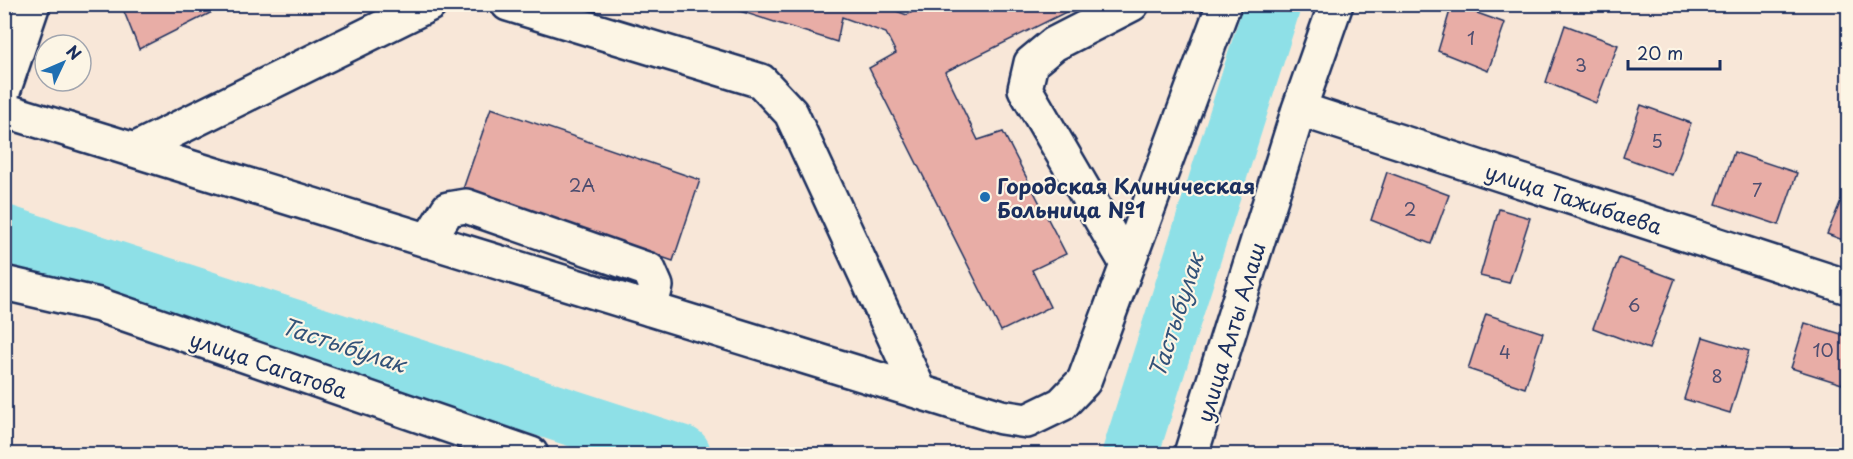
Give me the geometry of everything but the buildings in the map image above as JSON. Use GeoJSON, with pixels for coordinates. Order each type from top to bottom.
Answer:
{"type":"FeatureCollection","features":[{"type":"Feature","properties":{"kind":"street"},"geometry":{"type":"LineString","coordinates":[[4,89],[33,4]]}},
{"type":"Feature","properties":{"kind":"street"},"geometry":{"type":"LineString","coordinates":[[134,150],[430,4]]}},
{"type":"Feature","properties":{"kind":"street"},"geometry":{"type":"LineString","coordinates":[[508,4],[761,81],[790,114],[920,392]]}},
{"type":"Feature","properties":{"kind":"street"},"geometry":{"type":"LineString","coordinates":[[1127,264],[1025,89],[1030,63],[1054,44],[1132,4]]}},
{"type":"Feature","properties":{"kind":"street"},"geometry":{"type":"LineString","coordinates":[[4,110],[1001,417],[1027,421],[1062,404],[1084,381],[1224,4]]}},
{"type":"Feature","properties":{"kind":"street","name":"улица Алты Алаш"},"geometry":{"type":"LineString","coordinates":[[1191,454],[1299,109],[1336,4]]}},
{"type":"Feature","properties":{"kind":"street","name":"улица Тажибаева"},"geometry":{"type":"LineString","coordinates":[[1299,109],[1848,287]]}},
{"type":"Feature","properties":{"kind":"street"},"geometry":{"type":"LineString","coordinates":[[428,241],[448,209],[466,206],[650,270],[657,286],[650,309]]}},
{"type":"Feature","properties":{"kind":"street","name":"улица Сагатова"},"geometry":{"type":"LineString","coordinates":[[4,283],[99,305],[531,454]]}},
{"type":"Feature","properties":{"kind":"waterway","name":"Тастыбулак"},"geometry":{"type":"LineString","coordinates":[[1130,454],[1273,4]]}},
{"type":"Feature","properties":{"kind":"waterway","name":"Тастыбулак"},"geometry":{"type":"LineString","coordinates":[[4,233],[683,454]]}},
{"type":"Feature","properties":{"kind":"place","name":"Городская Клиническая Больница №1"},"geometry":{"type":"Point","coordinates":[985,197]}}]}
